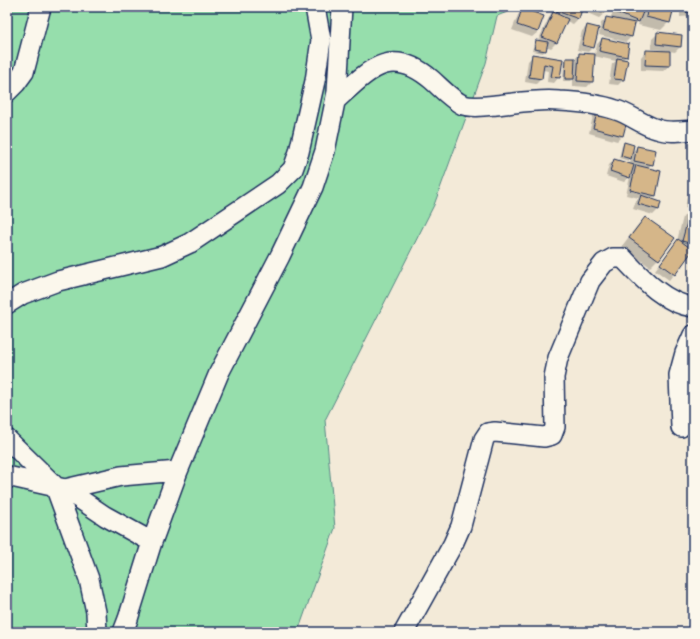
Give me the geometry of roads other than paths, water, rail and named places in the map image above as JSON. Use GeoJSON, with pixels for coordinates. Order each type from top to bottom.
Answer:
{"type":"FeatureCollection","features":[{"type":"Feature","properties":{"kind":"street"},"geometry":{"type":"LineString","coordinates":[[7,92],[24,72],[41,7]]}},
{"type":"Feature","properties":{"kind":"street"},"geometry":{"type":"LineString","coordinates":[[7,304],[23,294],[58,282],[162,256],[190,243],[278,184],[293,169],[299,152],[313,88],[321,40],[315,7]]}},
{"type":"Feature","properties":{"kind":"street"},"geometry":{"type":"LineString","coordinates":[[123,632],[152,542],[178,471],[219,373],[280,256],[313,187],[325,151],[337,92],[342,7]]}},
{"type":"Feature","properties":{"kind":"street"},"geometry":{"type":"LineString","coordinates":[[335,101],[365,73],[377,66],[391,63],[407,64],[421,71],[463,105],[478,106],[558,101],[618,110],[658,130],[693,130]]}},
{"type":"Feature","properties":{"kind":"street"},"geometry":{"type":"LineString","coordinates":[[404,632],[453,544],[461,526],[484,439],[488,433],[495,432],[544,438],[552,434],[555,427],[554,377],[558,358],[590,281],[604,263],[612,258],[623,258],[649,285],[674,300],[693,307]]}},
{"type":"Feature","properties":{"kind":"street"},"geometry":{"type":"LineString","coordinates":[[681,427],[679,375],[685,353],[693,335]]}},
{"type":"Feature","properties":{"kind":"street"},"geometry":{"type":"LineString","coordinates":[[7,439],[60,487],[105,516],[152,542]]}},
{"type":"Feature","properties":{"kind":"street"},"geometry":{"type":"LineString","coordinates":[[7,476],[60,487],[121,476],[178,471]]}},
{"type":"Feature","properties":{"kind":"street"},"geometry":{"type":"LineString","coordinates":[[60,487],[88,579],[96,612],[97,632]]}}]}
